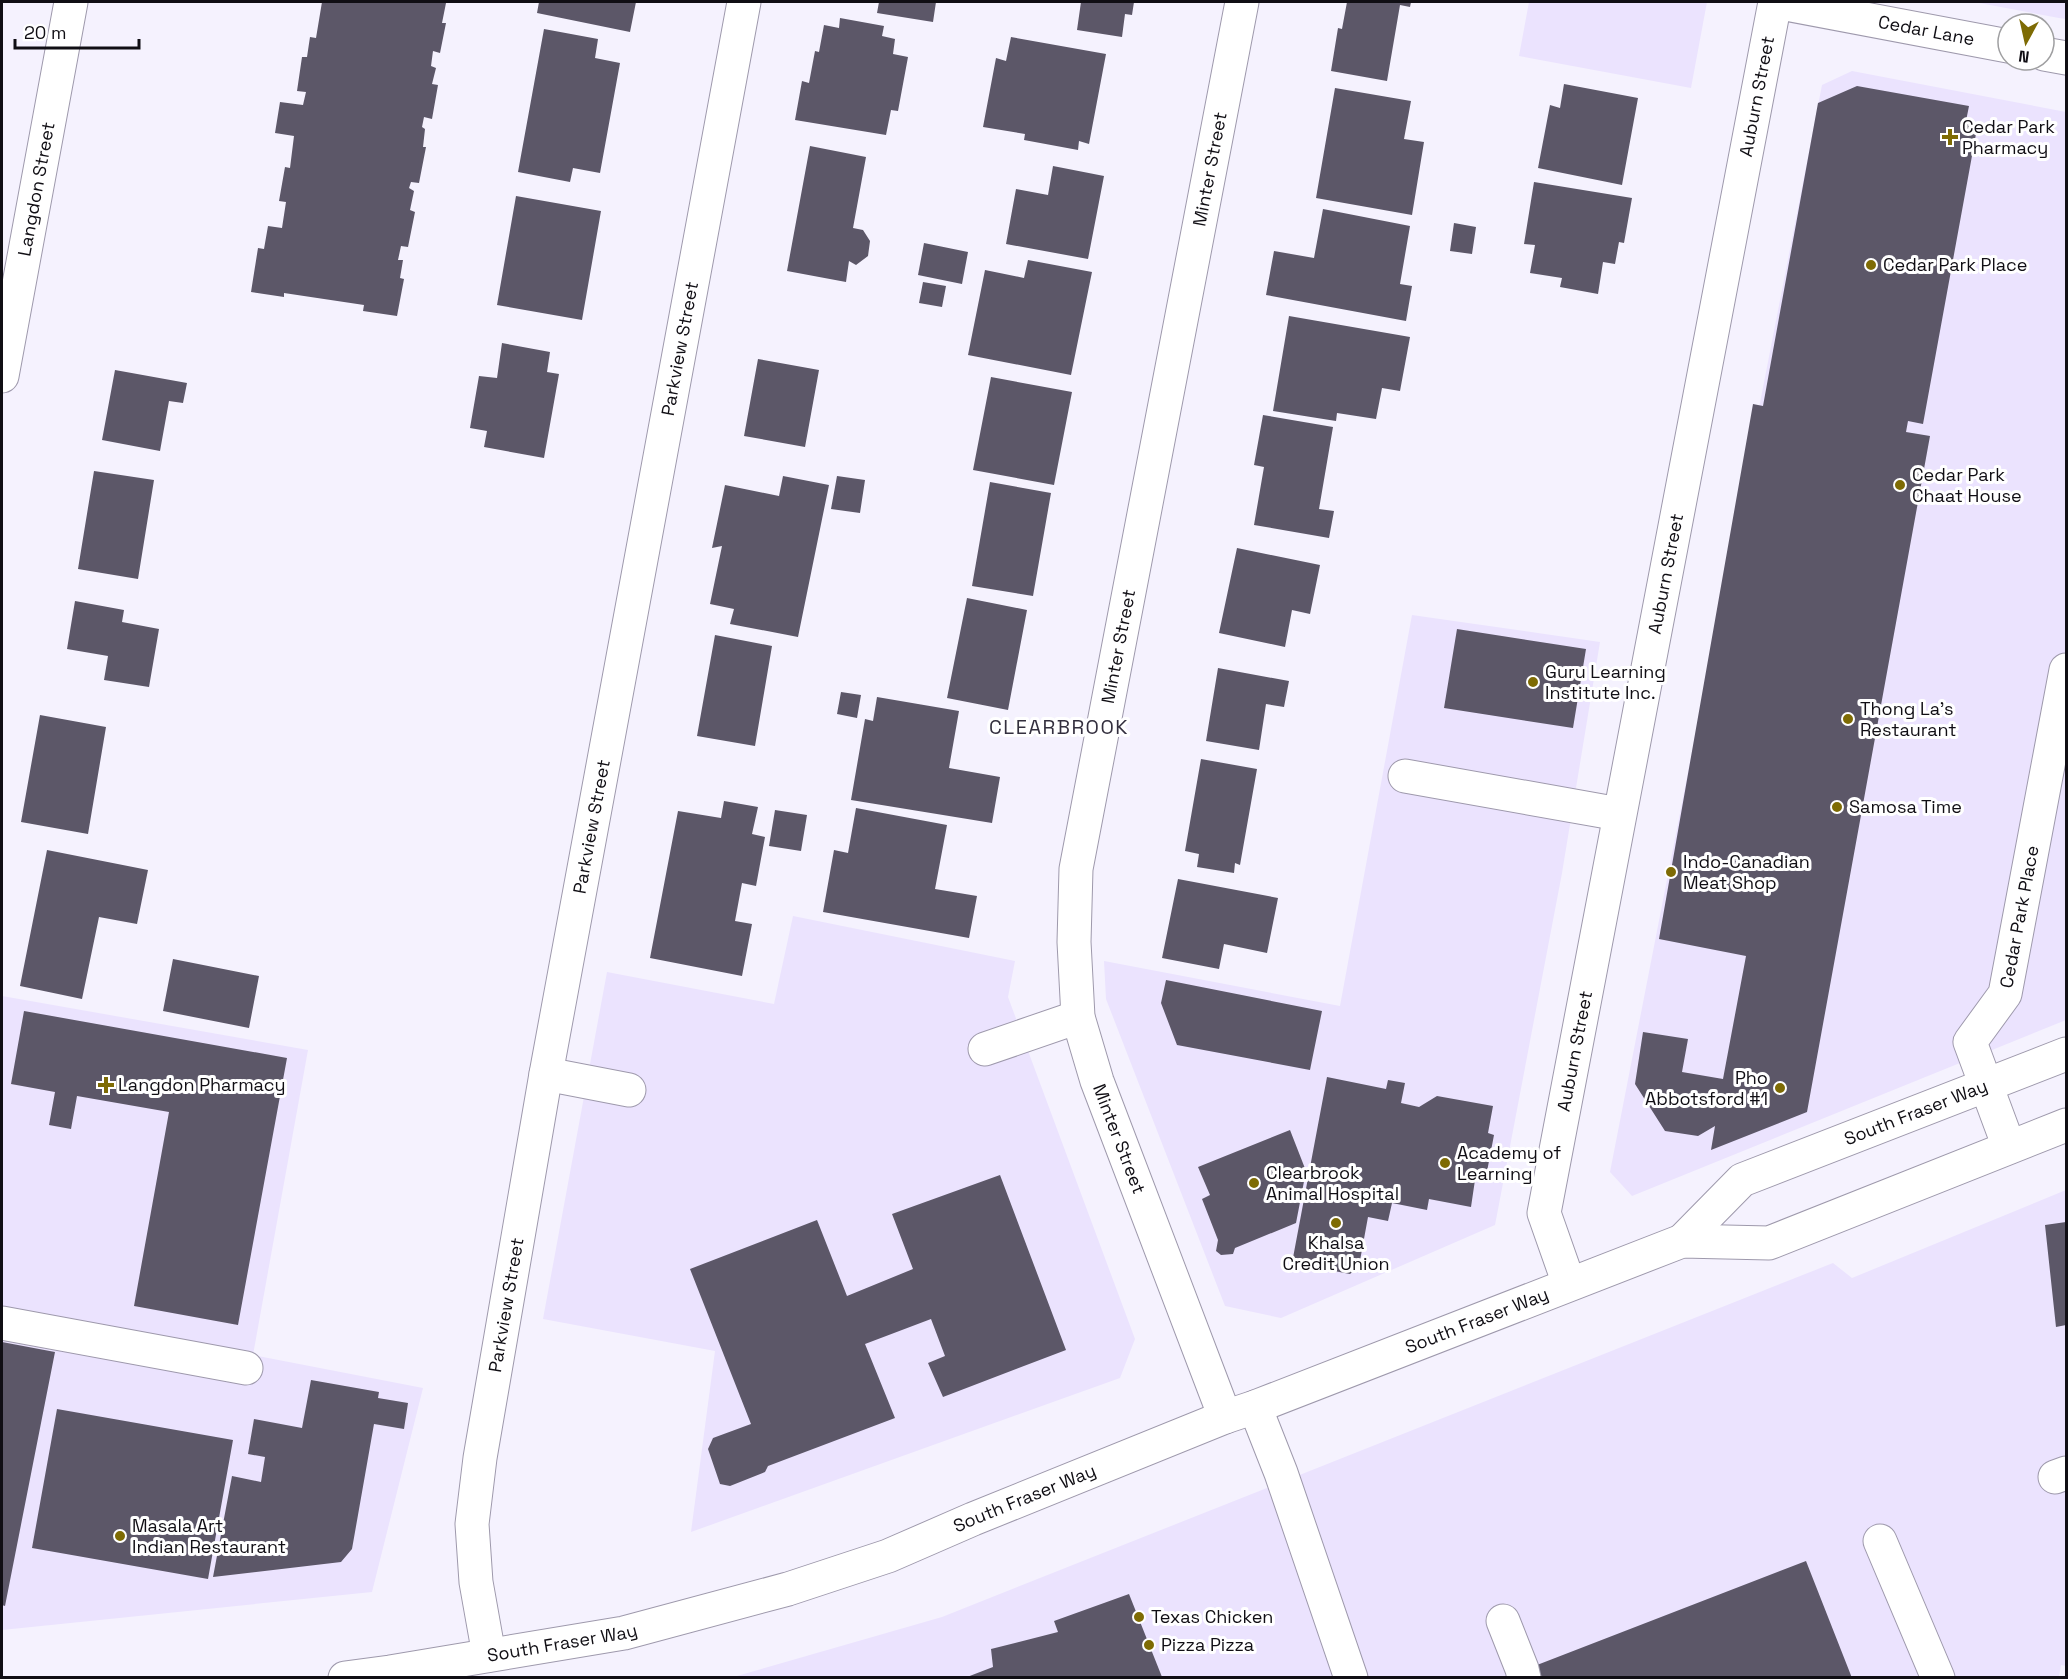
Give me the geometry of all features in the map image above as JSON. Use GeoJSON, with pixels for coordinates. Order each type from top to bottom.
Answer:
{"type":"FeatureCollection","features":[{"type":"Feature","properties":{"kind":"street","name":"Langdon Street"},"geometry":{"type":"LineString","coordinates":[[2,376],[70,2]]}},
{"type":"Feature","properties":{"kind":"street","name":"Parkview Street"},"geometry":{"type":"LineString","coordinates":[[492,1666],[476,1582],[472,1524],[480,1458],[546,1074],[744,2]]}},
{"type":"Feature","properties":{"kind":"street","name":"Minter Street"},"geometry":{"type":"LineString","coordinates":[[1225,1417],[1097,1081],[1078,1017],[1074,942],[1076,869],[1242,2]]}},
{"type":"Feature","properties":{"kind":"street","name":"Cedar Lane"},"geometry":{"type":"LineString","coordinates":[[1775,2],[1996,44]]}},
{"type":"Feature","properties":{"kind":"street","name":"Auburn Street"},"geometry":{"type":"LineString","coordinates":[[1569,1284],[1544,1213],[1775,2]]}},
{"type":"Feature","properties":{"kind":"street","name":"Cedar Park Place"},"geometry":{"type":"LineString","coordinates":[[2009,1147],[1970,1042],[2006,994],[2067,670]]}},
{"type":"Feature","properties":{"kind":"street"},"geometry":{"type":"LineString","coordinates":[[1405,776],[1619,814]]}},
{"type":"Feature","properties":{"kind":"street"},"geometry":{"type":"LineString","coordinates":[[985,1049],[1078,1017]]}},
{"type":"Feature","properties":{"kind":"street","name":"South Fraser Way"},"geometry":{"type":"LineString","coordinates":[[1682,1241],[1742,1180],[2067,1054]]}},
{"type":"Feature","properties":{"kind":"street"},"geometry":{"type":"LineString","coordinates":[[546,1074],[629,1090]]}},
{"type":"Feature","properties":{"kind":"street","name":"South Fraser Way"},"geometry":{"type":"LineString","coordinates":[[345,1677],[492,1666],[788,1589],[888,1556],[1225,1417],[1256,1407],[1682,1241],[1769,1243],[2067,1125]]}},
{"type":"Feature","properties":{"kind":"street"},"geometry":{"type":"LineString","coordinates":[[2,1323],[246,1368]]}},
{"type":"Feature","properties":{"kind":"street"},"geometry":{"type":"LineString","coordinates":[[1256,1407],[1351,1677]]}},
{"type":"Feature","properties":{"kind":"street"},"geometry":{"type":"LineString","coordinates":[[1880,1541],[1938,1677]]}},
{"type":"Feature","properties":{"kind":"street"},"geometry":{"type":"LineString","coordinates":[[1503,1621],[1524,1677]]}},
{"type":"Feature","properties":{"kind":"shaded area"},"geometry":{"type":"Polygon","coordinates":[[[1529,2],[1707,2],[1691,88],[1519,56],[1529,2]]]}},
{"type":"Feature","properties":{"kind":"shaded area"},"geometry":{"type":"Polygon","coordinates":[[[1974,2],[2066,2],[2066,19],[2056,17],[2056,12],[2027,12],[1974,2]]]}},
{"type":"Feature","properties":{"kind":"shaded area"},"geometry":{"type":"Polygon","coordinates":[[[1852,71],[2066,112],[2066,1020],[1632,1196],[1610,1172],[1822,85],[1852,71]]]}},
{"type":"Feature","properties":{"kind":"shaded area"},"geometry":{"type":"Polygon","coordinates":[[[1412,615],[1600,642],[1562,873],[1495,1225],[1281,1318],[1225,1306],[1106,999],[1104,961],[1340,1006],[1412,615]]]}},
{"type":"Feature","properties":{"kind":"shaded area"},"geometry":{"type":"Polygon","coordinates":[[[793,916],[1015,961],[1008,997],[1135,1339],[1120,1378],[691,1532],[715,1351],[543,1319],[607,972],[774,1004],[793,916]]]}},
{"type":"Feature","properties":{"kind":"shaded area"},"geometry":{"type":"Polygon","coordinates":[[[2,996],[308,1050],[253,1355],[423,1388],[372,1592],[2,1630],[2,996]]]}},
{"type":"Feature","properties":{"kind":"shaded area"},"geometry":{"type":"Polygon","coordinates":[[[2066,1190],[2066,1666],[2061,1665],[2059,1677],[730,1678],[942,1617],[1833,1263],[1852,1278],[2066,1190]]]}},
{"type":"Feature","properties":{"kind":"building"},"geometry":{"type":"Polygon","coordinates":[[[322,2],[446,3],[442,23],[446,23],[440,53],[433,51],[431,66],[436,68],[432,84],[438,85],[432,119],[424,117],[423,147],[426,147],[419,183],[411,182],[409,188],[414,191],[410,210],[415,212],[408,247],[401,246],[398,260],[403,260],[400,278],[404,279],[397,316],[363,311],[364,305],[284,293],[284,297],[251,292],[258,248],[264,249],[268,226],[282,228],[286,202],[279,201],[285,167],[290,168],[294,136],[275,133],[280,102],[303,105],[306,92],[297,91],[302,57],[307,57],[310,37],[316,38],[322,2]]]}},
{"type":"Feature","properties":{"kind":"building"},"geometry":{"type":"Polygon","coordinates":[[[539,2],[636,2],[630,32],[537,13],[539,2]]]}},
{"type":"Feature","properties":{"kind":"building"},"geometry":{"type":"Polygon","coordinates":[[[879,2],[936,2],[933,22],[877,13],[879,2]]]}},
{"type":"Feature","properties":{"kind":"building"},"geometry":{"type":"Polygon","coordinates":[[[1081,2],[1134,2],[1132,15],[1125,14],[1122,37],[1077,30],[1081,2]]]}},
{"type":"Feature","properties":{"kind":"building"},"geometry":{"type":"Polygon","coordinates":[[[1347,2],[1411,2],[1410,7],[1400,5],[1387,81],[1331,71],[1338,28],[1342,29],[1347,2]]]}},
{"type":"Feature","properties":{"kind":"building"},"geometry":{"type":"Polygon","coordinates":[[[840,18],[884,26],[882,36],[895,39],[893,54],[908,57],[898,111],[891,110],[886,135],[795,120],[802,81],[809,83],[815,51],[819,52],[824,25],[839,28],[840,18]]]}},
{"type":"Feature","properties":{"kind":"building"},"geometry":{"type":"Polygon","coordinates":[[[544,29],[598,39],[595,58],[620,63],[600,173],[573,168],[570,182],[518,172],[544,29]]]}},
{"type":"Feature","properties":{"kind":"building"},"geometry":{"type":"Polygon","coordinates":[[[1011,37],[1106,54],[1089,144],[1079,141],[1078,150],[1024,140],[1025,134],[983,127],[996,58],[1006,61],[1011,37]]]}},
{"type":"Feature","properties":{"kind":"building"},"geometry":{"type":"Polygon","coordinates":[[[1564,84],[1638,98],[1622,185],[1538,168],[1550,105],[1560,108],[1564,84]]]}},
{"type":"Feature","properties":{"kind":"building"},"geometry":{"type":"Polygon","coordinates":[[[1857,86],[1969,106],[1966,121],[1978,123],[1923,424],[1908,421],[1906,432],[1930,436],[1807,1112],[1711,1150],[1715,1126],[1698,1136],[1665,1131],[1635,1084],[1643,1032],[1688,1039],[1682,1072],[1723,1079],[1746,956],[1659,939],[1753,404],[1763,406],[1818,103],[1857,86]]]}},
{"type":"Feature","properties":{"kind":"building"},"geometry":{"type":"Polygon","coordinates":[[[1335,88],[1411,101],[1404,139],[1424,142],[1412,215],[1316,198],[1335,88]]]}},
{"type":"Feature","properties":{"kind":"building"},"geometry":{"type":"Polygon","coordinates":[[[810,146],[866,157],[853,228],[863,230],[870,241],[868,256],[856,265],[849,261],[846,282],[787,271],[810,146]]]}},
{"type":"Feature","properties":{"kind":"building"},"geometry":{"type":"Polygon","coordinates":[[[1053,166],[1104,176],[1088,259],[1006,244],[1016,189],[1048,195],[1053,166]]]}},
{"type":"Feature","properties":{"kind":"building"},"geometry":{"type":"Polygon","coordinates":[[[1534,182],[1632,198],[1624,243],[1619,242],[1615,264],[1603,262],[1598,294],[1560,287],[1562,278],[1530,273],[1535,245],[1524,244],[1534,182]]]}},
{"type":"Feature","properties":{"kind":"building"},"geometry":{"type":"Polygon","coordinates":[[[516,196],[601,211],[582,320],[497,305],[516,196]]]}},
{"type":"Feature","properties":{"kind":"building"},"geometry":{"type":"Polygon","coordinates":[[[1323,209],[1410,226],[1400,284],[1412,286],[1406,321],[1266,295],[1274,251],[1314,258],[1323,209]]]}},
{"type":"Feature","properties":{"kind":"building"},"geometry":{"type":"Polygon","coordinates":[[[1454,223],[1476,227],[1472,254],[1450,251],[1454,223]]]}},
{"type":"Feature","properties":{"kind":"building"},"geometry":{"type":"Polygon","coordinates":[[[924,243],[968,252],[962,284],[918,275],[924,243]]]}},
{"type":"Feature","properties":{"kind":"building"},"geometry":{"type":"Polygon","coordinates":[[[1028,260],[1092,272],[1071,375],[968,355],[985,270],[1024,278],[1028,260]]]}},
{"type":"Feature","properties":{"kind":"building"},"geometry":{"type":"Polygon","coordinates":[[[923,282],[946,286],[942,307],[919,303],[923,282]]]}},
{"type":"Feature","properties":{"kind":"building"},"geometry":{"type":"Polygon","coordinates":[[[1289,316],[1410,337],[1400,391],[1382,388],[1376,419],[1337,413],[1336,421],[1273,411],[1289,316]]]}},
{"type":"Feature","properties":{"kind":"building"},"geometry":{"type":"Polygon","coordinates":[[[502,343],[550,352],[547,372],[559,374],[544,458],[484,447],[487,431],[470,428],[479,376],[497,378],[502,343]]]}},
{"type":"Feature","properties":{"kind":"building"},"geometry":{"type":"Polygon","coordinates":[[[758,359],[819,370],[805,447],[744,436],[758,359]]]}},
{"type":"Feature","properties":{"kind":"building"},"geometry":{"type":"Polygon","coordinates":[[[115,370],[187,383],[183,403],[169,401],[160,451],[102,440],[115,370]]]}},
{"type":"Feature","properties":{"kind":"building"},"geometry":{"type":"Polygon","coordinates":[[[991,377],[1072,392],[1054,485],[973,470],[991,377]]]}},
{"type":"Feature","properties":{"kind":"building"},"geometry":{"type":"Polygon","coordinates":[[[1263,415],[1333,427],[1319,509],[1334,511],[1329,538],[1254,525],[1264,467],[1254,465],[1263,415]]]}},
{"type":"Feature","properties":{"kind":"building"},"geometry":{"type":"Polygon","coordinates":[[[94,471],[154,480],[138,579],[78,569],[94,471]]]}},
{"type":"Feature","properties":{"kind":"building"},"geometry":{"type":"Polygon","coordinates":[[[783,476],[829,485],[798,637],[730,624],[734,609],[710,604],[722,546],[712,548],[725,485],[779,496],[783,476]]]}},
{"type":"Feature","properties":{"kind":"building"},"geometry":{"type":"Polygon","coordinates":[[[837,476],[865,480],[860,513],[831,509],[837,476]]]}},
{"type":"Feature","properties":{"kind":"building"},"geometry":{"type":"Polygon","coordinates":[[[990,482],[1051,493],[1033,596],[972,586],[990,482]]]}},
{"type":"Feature","properties":{"kind":"building"},"geometry":{"type":"Polygon","coordinates":[[[1237,548],[1320,565],[1310,614],[1292,610],[1285,647],[1219,633],[1237,548]]]}},
{"type":"Feature","properties":{"kind":"building"},"geometry":{"type":"Polygon","coordinates":[[[967,598],[1027,610],[1008,710],[947,698],[967,598]]]}},
{"type":"Feature","properties":{"kind":"building"},"geometry":{"type":"Polygon","coordinates":[[[75,601],[124,610],[122,622],[159,629],[149,687],[104,680],[108,656],[67,649],[75,601]]]}},
{"type":"Feature","properties":{"kind":"building"},"geometry":{"type":"Polygon","coordinates":[[[1457,629],[1586,649],[1573,728],[1444,708],[1457,629]]]}},
{"type":"Feature","properties":{"kind":"building"},"geometry":{"type":"Polygon","coordinates":[[[715,635],[772,646],[755,746],[697,736],[715,635]]]}},
{"type":"Feature","properties":{"kind":"building"},"geometry":{"type":"Polygon","coordinates":[[[1218,668],[1289,681],[1284,707],[1266,704],[1259,750],[1206,741],[1218,668]]]}},
{"type":"Feature","properties":{"kind":"building"},"geometry":{"type":"Polygon","coordinates":[[[841,692],[861,695],[857,718],[837,714],[841,692]]]}},
{"type":"Feature","properties":{"kind":"building"},"geometry":{"type":"Polygon","coordinates":[[[877,697],[959,711],[949,768],[1000,777],[992,823],[851,800],[865,719],[873,721],[877,697]]]}},
{"type":"Feature","properties":{"kind":"building"},"geometry":{"type":"Polygon","coordinates":[[[40,715],[106,727],[88,834],[21,822],[40,715]]]}},
{"type":"Feature","properties":{"kind":"building"},"geometry":{"type":"Polygon","coordinates":[[[1201,759],[1257,769],[1240,865],[1235,863],[1234,873],[1197,867],[1199,854],[1185,851],[1201,759]]]}},
{"type":"Feature","properties":{"kind":"building"},"geometry":{"type":"Polygon","coordinates":[[[724,801],[758,807],[752,834],[765,837],[756,886],[742,883],[735,921],[752,924],[742,976],[650,958],[678,811],[721,818],[724,801]]]}},
{"type":"Feature","properties":{"kind":"building"},"geometry":{"type":"Polygon","coordinates":[[[856,808],[947,825],[935,889],[977,896],[969,938],[823,912],[834,850],[848,853],[856,808]]]}},
{"type":"Feature","properties":{"kind":"building"},"geometry":{"type":"Polygon","coordinates":[[[775,810],[807,815],[801,851],[769,846],[775,810]]]}},
{"type":"Feature","properties":{"kind":"building"},"geometry":{"type":"Polygon","coordinates":[[[47,850],[148,870],[137,924],[99,917],[82,999],[20,986],[47,850]]]}},
{"type":"Feature","properties":{"kind":"building"},"geometry":{"type":"Polygon","coordinates":[[[1178,879],[1278,898],[1267,953],[1224,944],[1219,969],[1162,958],[1178,879]]]}},
{"type":"Feature","properties":{"kind":"building"},"geometry":{"type":"Polygon","coordinates":[[[173,959],[259,976],[249,1028],[163,1011],[173,959]]]}},
{"type":"Feature","properties":{"kind":"building"},"geometry":{"type":"Polygon","coordinates":[[[1166,980],[1322,1011],[1310,1070],[1177,1045],[1161,1003],[1166,980]]]}},
{"type":"Feature","properties":{"kind":"building"},"geometry":{"type":"Polygon","coordinates":[[[24,1011],[287,1058],[238,1325],[134,1306],[169,1112],[77,1096],[71,1129],[49,1125],[55,1092],[11,1084],[24,1011]]]}},
{"type":"Feature","properties":{"kind":"building"},"geometry":{"type":"Polygon","coordinates":[[[1327,1077],[1386,1089],[1388,1080],[1405,1083],[1401,1103],[1419,1107],[1437,1096],[1493,1106],[1488,1133],[1494,1135],[1485,1182],[1475,1180],[1471,1207],[1429,1199],[1427,1210],[1392,1203],[1388,1221],[1368,1217],[1359,1266],[1350,1274],[1292,1263],[1327,1077]]]}},
{"type":"Feature","properties":{"kind":"building","name":"Clearbrook Animal Hospital"},"geometry":{"type":"Polygon","coordinates":[[[1290,1130],[1306,1171],[1296,1223],[1235,1248],[1233,1254],[1221,1255],[1216,1251],[1218,1240],[1202,1199],[1210,1195],[1198,1167],[1290,1130]]]}},
{"type":"Feature","properties":{"kind":"building"},"geometry":{"type":"Polygon","coordinates":[[[1000,1175],[1066,1350],[943,1397],[928,1363],[945,1356],[931,1319],[865,1344],[895,1418],[768,1466],[765,1472],[730,1486],[720,1484],[708,1449],[713,1438],[751,1424],[690,1269],[817,1220],[847,1296],[913,1269],[892,1214],[1000,1175]]]}},
{"type":"Feature","properties":{"kind":"building"},"geometry":{"type":"Polygon","coordinates":[[[2066,1222],[2066,1325],[2056,1327],[2045,1225],[2066,1222]]]}},
{"type":"Feature","properties":{"kind":"building"},"geometry":{"type":"Polygon","coordinates":[[[2,1342],[55,1352],[5,1606],[2,1605],[2,1342]]]}},
{"type":"Feature","properties":{"kind":"building"},"geometry":{"type":"Polygon","coordinates":[[[311,1380],[379,1392],[378,1398],[408,1403],[404,1429],[374,1424],[352,1549],[341,1562],[213,1577],[232,1476],[261,1482],[265,1457],[248,1454],[254,1419],[302,1428],[311,1380]]]}},
{"type":"Feature","properties":{"kind":"building"},"geometry":{"type":"Polygon","coordinates":[[[57,1409],[233,1440],[208,1579],[32,1548],[57,1409]]]}},
{"type":"Feature","properties":{"kind":"building"},"geometry":{"type":"Polygon","coordinates":[[[1806,1561],[1852,1678],[1542,1678],[1537,1665],[1806,1561]]]}},
{"type":"Feature","properties":{"kind":"building"},"geometry":{"type":"Polygon","coordinates":[[[1129,1594],[1162,1677],[967,1677],[993,1667],[991,1649],[1058,1632],[1054,1621],[1129,1594]]]}},
{"type":"Feature","properties":{"kind":"place","name":"Cedar Park Pharmacy"},"geometry":{"type":"Point","coordinates":[1950,137]}},
{"type":"Feature","properties":{"kind":"place","name":"Cedar Park Place"},"geometry":{"type":"Point","coordinates":[1871,265]}},
{"type":"Feature","properties":{"kind":"place","name":"Cedar Park Chaat House"},"geometry":{"type":"Point","coordinates":[1900,485]}},
{"type":"Feature","properties":{"kind":"place","name":"Guru Learning Institute Inc."},"geometry":{"type":"Point","coordinates":[1533,682]}},
{"type":"Feature","properties":{"kind":"place","name":"Thong La's Restaurant"},"geometry":{"type":"Point","coordinates":[1848,719]}},
{"type":"Feature","properties":{"kind":"place","name":"Samosa Time"},"geometry":{"type":"Point","coordinates":[1837,807]}},
{"type":"Feature","properties":{"kind":"place","name":"Indo-Canadian Meat Shop"},"geometry":{"type":"Point","coordinates":[1671,872]}},
{"type":"Feature","properties":{"kind":"place","name":"Langdon Pharmacy"},"geometry":{"type":"Point","coordinates":[106,1085]}},
{"type":"Feature","properties":{"kind":"place","name":"Pho Abbotsford #1"},"geometry":{"type":"Point","coordinates":[1780,1088]}},
{"type":"Feature","properties":{"kind":"place","name":"Academy of Learning"},"geometry":{"type":"Point","coordinates":[1445,1163]}},
{"type":"Feature","properties":{"kind":"place","name":"Clearbrook Animal Hospital"},"geometry":{"type":"Point","coordinates":[1254,1183]}},
{"type":"Feature","properties":{"kind":"place","name":"Khalsa Credit Union"},"geometry":{"type":"Point","coordinates":[1336,1223]}},
{"type":"Feature","properties":{"kind":"place","name":"Masala Art Indian Restaurant"},"geometry":{"type":"Point","coordinates":[120,1536]}},
{"type":"Feature","properties":{"kind":"place","name":"Texas Chicken"},"geometry":{"type":"Point","coordinates":[1139,1617]}},
{"type":"Feature","properties":{"kind":"place","name":"Pizza Pizza"},"geometry":{"type":"Point","coordinates":[1149,1645]}},
{"type":"Feature","properties":{"kind":"district","name":"CLEARBROOK"},"geometry":{"type":"Point","coordinates":[1059,727]}}]}
